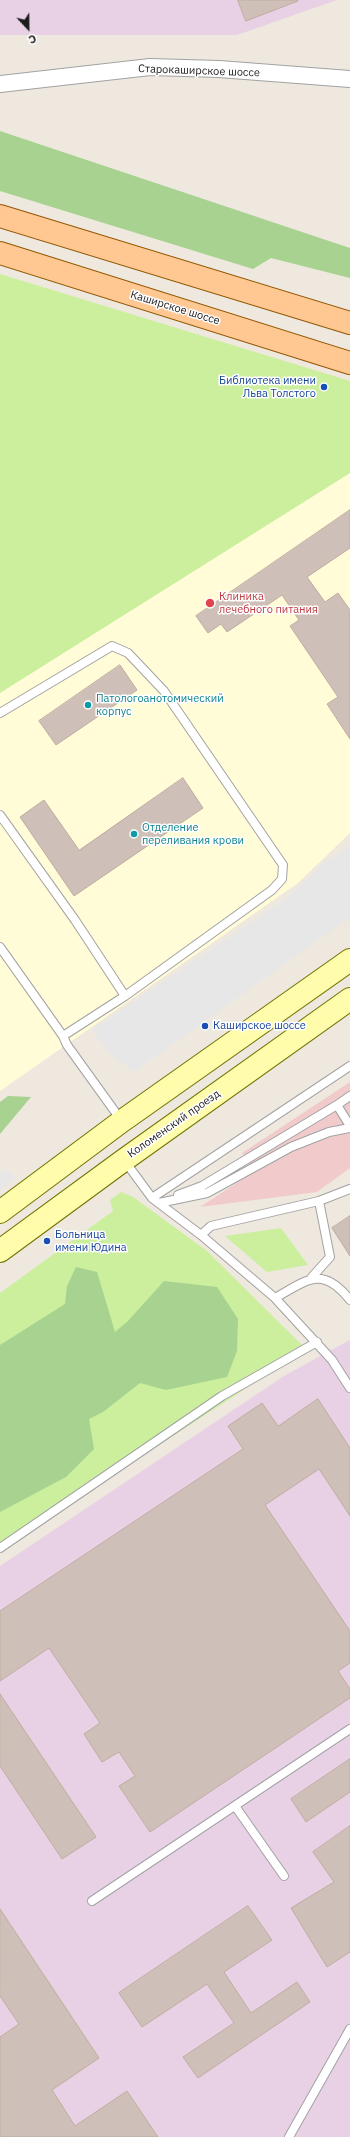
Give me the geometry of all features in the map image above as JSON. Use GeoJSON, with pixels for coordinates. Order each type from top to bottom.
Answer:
{"type":"FeatureCollection","features":[{"type":"Feature","properties":{"kind":"main road"},"geometry":{"type":"LineString","coordinates":[[0,216],[350,323]]}},
{"type":"Feature","properties":{"kind":"main road","name":"Каширское шоссе"},"geometry":{"type":"LineString","coordinates":[[0,253],[350,363]]}},
{"type":"Feature","properties":{"kind":"main road"},"geometry":{"type":"LineString","coordinates":[[325,978],[350,956]]}},
{"type":"Feature","properties":{"kind":"main road"},"geometry":{"type":"LineString","coordinates":[[0,1212],[122,1121],[350,960]]}},
{"type":"Feature","properties":{"kind":"main road","name":"Коломенский проезд"},"geometry":{"type":"LineString","coordinates":[[0,1251],[124,1160],[350,999]]}},
{"type":"Feature","properties":{"kind":"street","name":"Старокаширское шоссе"},"geometry":{"type":"LineString","coordinates":[[0,84],[150,66],[219,69],[350,79]]}},
{"type":"Feature","properties":{"kind":"lane"},"geometry":{"type":"LineString","coordinates":[[0,713],[112,646],[128,653],[164,691],[283,865],[282,879],[272,890],[125,996],[63,1036]]}},
{"type":"Feature","properties":{"kind":"lane"},"geometry":{"type":"LineString","coordinates":[[0,815],[75,920],[125,996]]}},
{"type":"Feature","properties":{"kind":"lane"},"geometry":{"type":"LineString","coordinates":[[0,947],[63,1036],[67,1045],[122,1121]]}},
{"type":"Feature","properties":{"kind":"lane"},"geometry":{"type":"LineString","coordinates":[[156,1200],[350,1066]]}},
{"type":"Feature","properties":{"kind":"lane"},"geometry":{"type":"LineString","coordinates":[[156,1200],[202,1186],[350,1096]]}},
{"type":"Feature","properties":{"kind":"lane"},"geometry":{"type":"LineString","coordinates":[[156,1200],[207,1193],[291,1147],[329,1132],[350,1127],[337,1105]]}},
{"type":"Feature","properties":{"kind":"lane"},"geometry":{"type":"LineString","coordinates":[[124,1160],[156,1200],[201,1235],[275,1298],[317,1342],[332,1360],[350,1388]]}},
{"type":"Feature","properties":{"kind":"lane"},"geometry":{"type":"LineString","coordinates":[[201,1235],[211,1226],[319,1201],[350,1189]]}},
{"type":"Feature","properties":{"kind":"lane"},"geometry":{"type":"LineString","coordinates":[[275,1298],[312,1278],[330,1257],[319,1201]]}},
{"type":"Feature","properties":{"kind":"lane"},"geometry":{"type":"LineString","coordinates":[[312,1278],[332,1281],[350,1300]]}},
{"type":"Feature","properties":{"kind":"lane"},"geometry":{"type":"LineString","coordinates":[[0,1548],[222,1396],[317,1342]]}},
{"type":"Feature","properties":{"kind":"lane"},"geometry":{"type":"LineString","coordinates":[[92,1901],[350,1729]]}},
{"type":"Feature","properties":{"kind":"lane"},"geometry":{"type":"LineString","coordinates":[[234,1806],[284,1876]]}},
{"type":"Feature","properties":{"kind":"lane"},"geometry":{"type":"LineString","coordinates":[[289,2137],[350,2029]]}},
{"type":"Feature","properties":{"kind":"shaded area"},"geometry":{"type":"Polygon","coordinates":[[[0,0],[337,0],[237,35],[0,35],[0,0]]]}},
{"type":"Feature","properties":{"kind":"shaded area"},"geometry":{"type":"Polygon","coordinates":[[[0,329],[350,440],[350,833],[298,883],[0,1091],[0,329]]]}},
{"type":"Feature","properties":{"kind":"shaded area"},"geometry":{"type":"Polygon","coordinates":[[[349,847],[350,917],[134,1072],[111,1055],[92,1030],[288,897],[325,862],[349,847]]]}},
{"type":"Feature","properties":{"kind":"shaded area"},"geometry":{"type":"Polygon","coordinates":[[[350,1082],[350,1168],[317,1192],[200,1207],[255,1171],[242,1153],[350,1082]]]}},
{"type":"Feature","properties":{"kind":"shaded area"},"geometry":{"type":"Polygon","coordinates":[[[5,1169],[16,1178],[0,1190],[0,1173],[5,1169]]]}},
{"type":"Feature","properties":{"kind":"shaded area"},"geometry":{"type":"Polygon","coordinates":[[[350,1340],[350,2137],[0,2137],[0,1566],[284,1376],[350,1340]]]}},
{"type":"Feature","properties":{"kind":"green space"},"geometry":{"type":"Polygon","coordinates":[[[0,131],[350,248],[350,278],[271,258],[253,269],[0,191],[0,131]]]}},
{"type":"Feature","properties":{"kind":"green space"},"geometry":{"type":"Polygon","coordinates":[[[0,274],[350,381],[350,473],[0,693],[0,274]]]}},
{"type":"Feature","properties":{"kind":"green space"},"geometry":{"type":"Polygon","coordinates":[[[8,1096],[31,1097],[0,1134],[0,1102],[8,1096]]]}},
{"type":"Feature","properties":{"kind":"green space"},"geometry":{"type":"Polygon","coordinates":[[[121,1192],[133,1197],[207,1251],[306,1349],[0,1549],[0,1293],[113,1211],[110,1200],[121,1192]]]}},
{"type":"Feature","properties":{"kind":"green space"},"geometry":{"type":"Polygon","coordinates":[[[281,1228],[308,1265],[267,1272],[225,1236],[281,1228]]]}},
{"type":"Feature","properties":{"kind":"green space"},"geometry":{"type":"Polygon","coordinates":[[[76,1267],[97,1272],[115,1332],[128,1321],[164,1281],[217,1287],[238,1319],[237,1351],[227,1377],[166,1390],[140,1383],[103,1412],[89,1419],[94,1449],[66,1477],[0,1512],[0,1345],[65,1304],[67,1286],[76,1267]]]}},
{"type":"Feature","properties":{"kind":"building"},"geometry":{"type":"Polygon","coordinates":[[[238,0],[298,0],[298,1],[246,21],[238,0]]]}},
{"type":"Feature","properties":{"kind":"building"},"geometry":{"type":"Polygon","coordinates":[[[350,510],[350,548],[307,577],[325,602],[338,593],[350,610],[350,739],[327,704],[338,697],[290,626],[299,620],[282,595],[227,632],[221,624],[208,633],[196,616],[350,510]]]}},
{"type":"Feature","properties":{"kind":"building","name":"Патологоанотомический корпус"},"geometry":{"type":"Polygon","coordinates":[[[120,665],[137,690],[56,745],[39,721],[120,665]]]}},
{"type":"Feature","properties":{"kind":"building","name":"Отделение переливания крови"},"geometry":{"type":"Polygon","coordinates":[[[183,778],[203,808],[74,896],[20,817],[44,800],[79,850],[183,778]]]}},
{"type":"Feature","properties":{"kind":"building"},"geometry":{"type":"Polygon","coordinates":[[[350,1216],[350,1256],[332,1228],[350,1216]]]}},
{"type":"Feature","properties":{"kind":"building"},"geometry":{"type":"Polygon","coordinates":[[[318,1399],[350,1448],[350,1516],[319,1469],[265,1505],[350,1631],[350,1663],[338,1671],[350,1689],[350,1698],[150,1832],[119,1786],[135,1776],[119,1752],[102,1762],[84,1734],[100,1723],[49,1648],[0,1681],[0,1611],[243,1449],[228,1426],[262,1403],[278,1426],[318,1399]]]}},
{"type":"Feature","properties":{"kind":"building"},"geometry":{"type":"Polygon","coordinates":[[[0,1694],[96,1837],[62,1859],[0,1766],[0,1694]]]}},
{"type":"Feature","properties":{"kind":"building"},"geometry":{"type":"Polygon","coordinates":[[[350,1759],[350,1792],[306,1822],[291,1799],[350,1759]]]}},
{"type":"Feature","properties":{"kind":"building"},"geometry":{"type":"Polygon","coordinates":[[[350,1826],[350,1952],[327,1967],[291,1908],[334,1882],[313,1852],[350,1826]]]}},
{"type":"Feature","properties":{"kind":"building"},"geometry":{"type":"Polygon","coordinates":[[[248,1906],[272,1940],[224,1972],[251,2013],[297,1982],[310,2002],[198,2078],[183,2057],[234,2023],[207,1984],[142,2027],[119,1993],[248,1906]]]}},
{"type":"Feature","properties":{"kind":"building"},"geometry":{"type":"Polygon","coordinates":[[[0,1909],[99,2058],[52,2090],[75,2126],[127,2091],[158,2137],[0,2137],[0,2037],[19,2024],[0,1996],[0,1909]]]}},
{"type":"Feature","properties":{"kind":"place","name":"Библиотека имени Льва Толстого"},"geometry":{"type":"Point","coordinates":[324,387]}},
{"type":"Feature","properties":{"kind":"place","name":"Клиника лечебного питания"},"geometry":{"type":"Point","coordinates":[210,603]}},
{"type":"Feature","properties":{"kind":"place","name":"Патологоанотомический корпус"},"geometry":{"type":"Point","coordinates":[88,705]}},
{"type":"Feature","properties":{"kind":"place","name":"Отделение переливания крови"},"geometry":{"type":"Point","coordinates":[134,834]}},
{"type":"Feature","properties":{"kind":"place","name":"Каширское шоссе"},"geometry":{"type":"Point","coordinates":[205,1026]}},
{"type":"Feature","properties":{"kind":"place","name":"Больница имени Юдина"},"geometry":{"type":"Point","coordinates":[47,1241]}}]}
